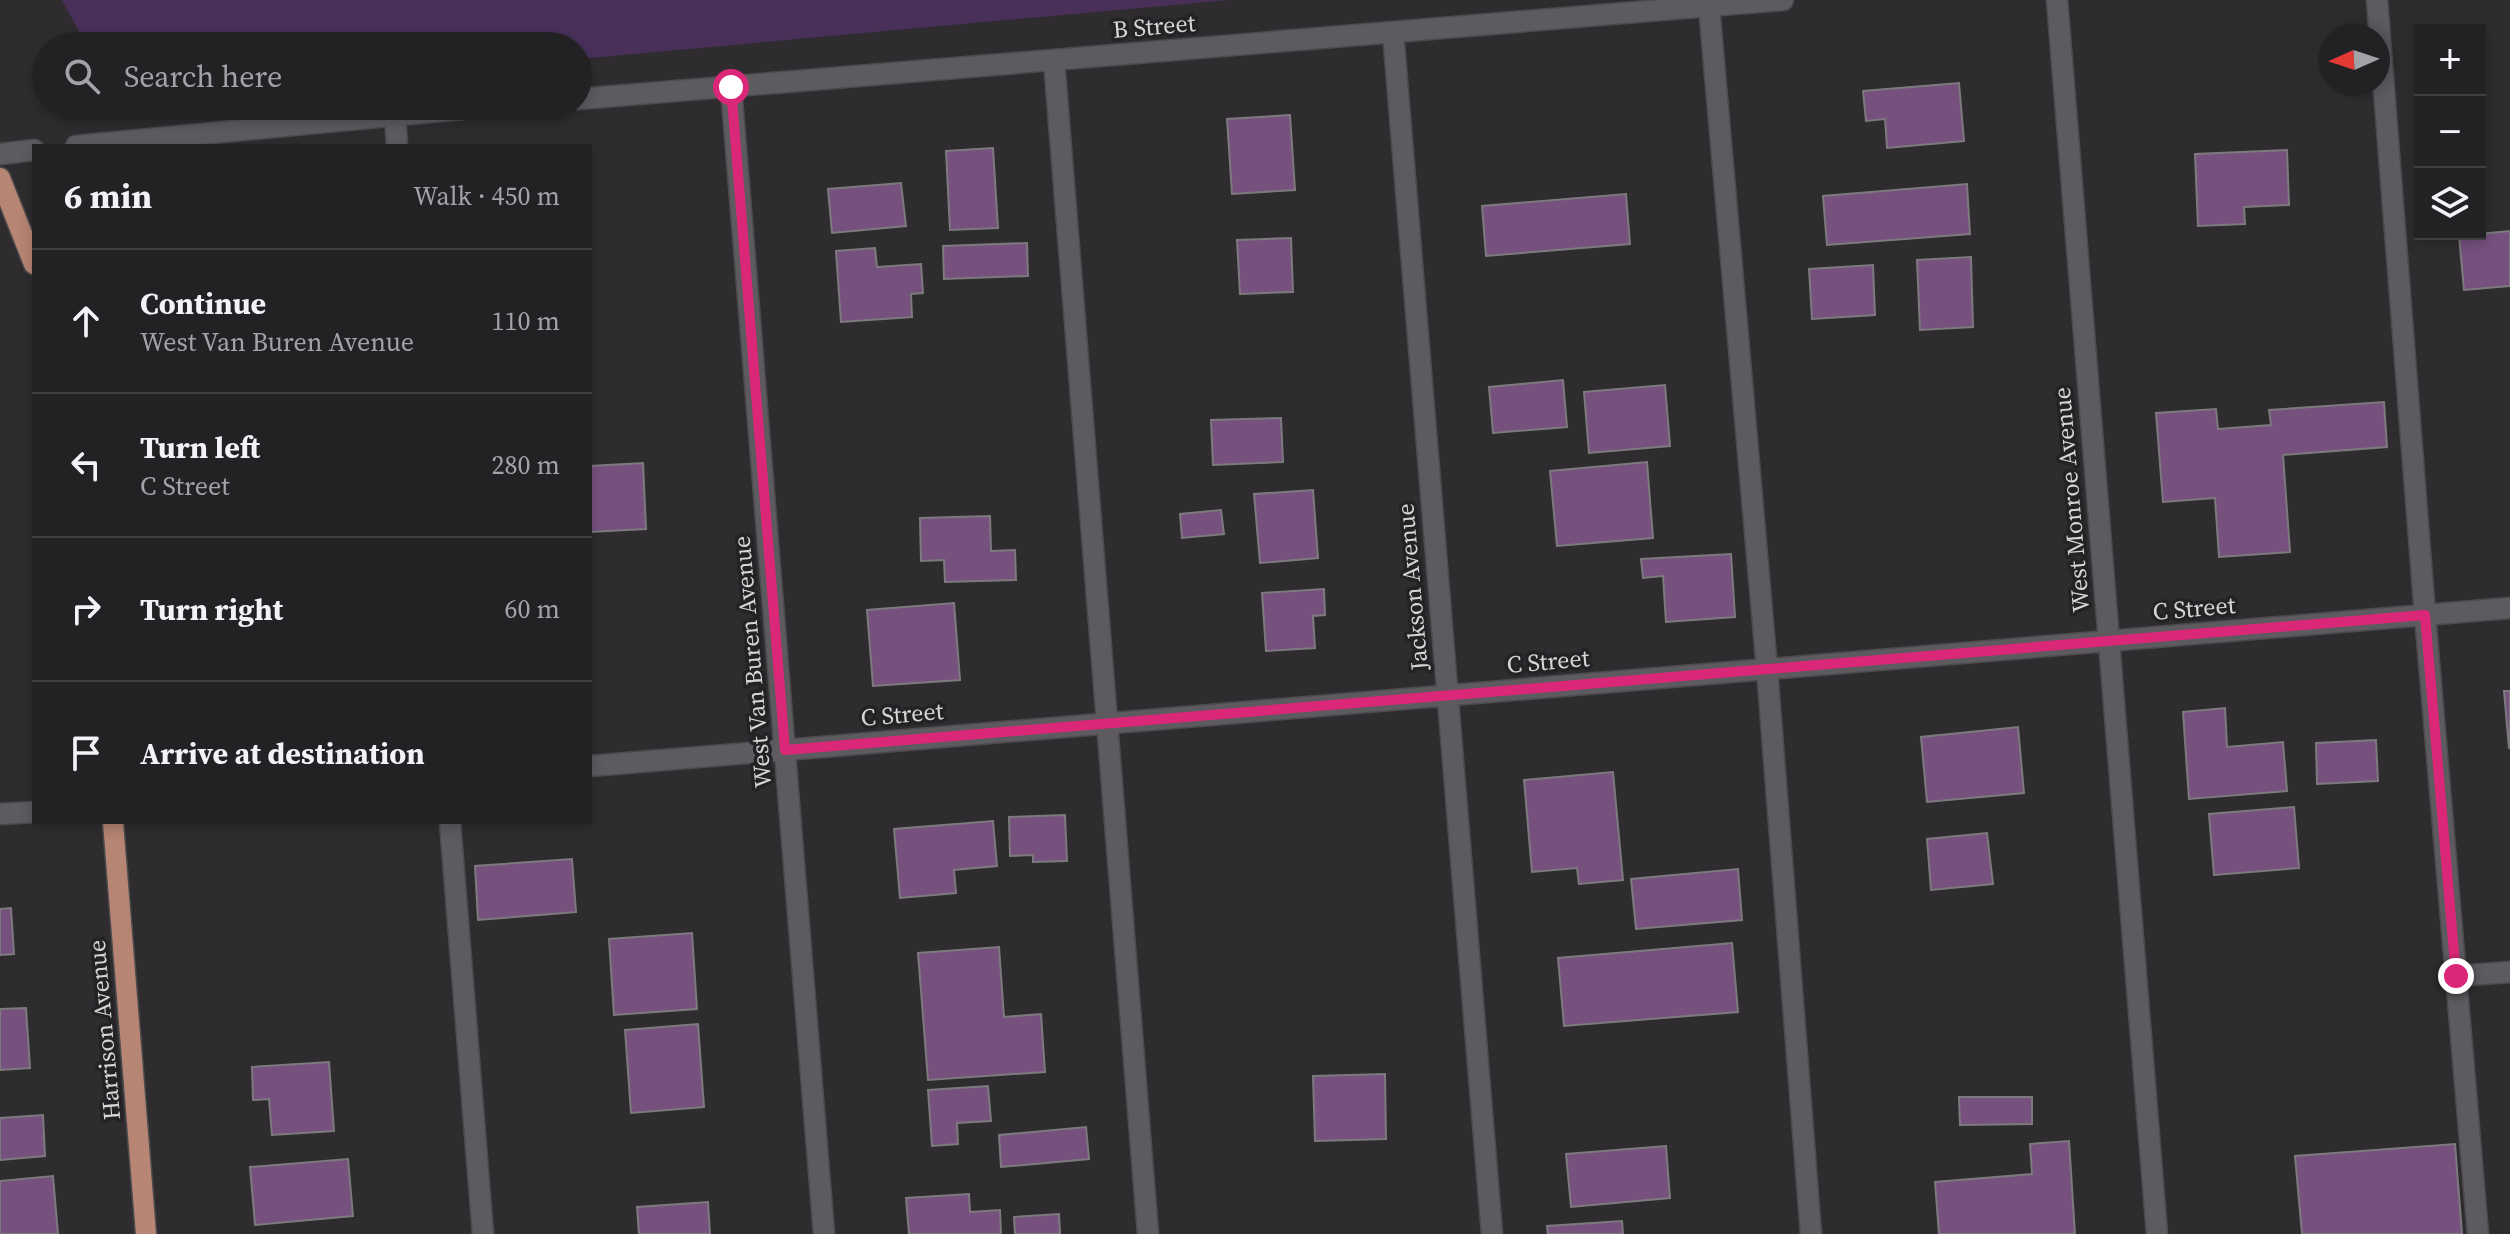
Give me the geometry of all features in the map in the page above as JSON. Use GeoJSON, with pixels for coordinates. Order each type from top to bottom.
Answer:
{"type":"FeatureCollection","features":[{"type":"Feature","properties":{"kind":"main road"},"geometry":{"type":"LineString","coordinates":[[0,178],[32,259]]}},
{"type":"Feature","properties":{"kind":"main road","name":"Harrison Avenue"},"geometry":{"type":"LineString","coordinates":[[113,824],[146,1234]]}},
{"type":"Feature","properties":{"kind":"street","name":"B Street"},"geometry":{"type":"LineString","coordinates":[[592,98],[1783,0]]}},
{"type":"Feature","properties":{"kind":"street","name":"West Monroe Avenue"},"geometry":{"type":"LineString","coordinates":[[2057,0],[2157,1234]]}},
{"type":"Feature","properties":{"kind":"street"},"geometry":{"type":"LineString","coordinates":[[2377,0],[2478,1234]]}},
{"type":"Feature","properties":{"kind":"street"},"geometry":{"type":"LineString","coordinates":[[1709,6],[1767,669],[1811,1234]]}},
{"type":"Feature","properties":{"kind":"street","name":"Jackson Avenue"},"geometry":{"type":"LineString","coordinates":[[1393,32],[1492,1234]]}},
{"type":"Feature","properties":{"kind":"street"},"geometry":{"type":"LineString","coordinates":[[1054,60],[1148,1234]]}},
{"type":"Feature","properties":{"kind":"street","name":"West Van Buren Avenue"},"geometry":{"type":"LineString","coordinates":[[731,87],[824,1234]]}},
{"type":"Feature","properties":{"kind":"street"},"geometry":{"type":"LineString","coordinates":[[96,144],[335,120]]}},
{"type":"Feature","properties":{"kind":"street"},"geometry":{"type":"LineString","coordinates":[[395,120],[397,144]]}},
{"type":"Feature","properties":{"kind":"street"},"geometry":{"type":"LineString","coordinates":[[0,154],[32,150]]}},
{"type":"Feature","properties":{"kind":"street","name":"C Street"},"geometry":{"type":"LineString","coordinates":[[592,766],[2510,608]]}},
{"type":"Feature","properties":{"kind":"street"},"geometry":{"type":"LineString","coordinates":[[0,814],[32,812]]}},
{"type":"Feature","properties":{"kind":"street"},"geometry":{"type":"LineString","coordinates":[[450,824],[483,1234]]}},
{"type":"Feature","properties":{"kind":"street"},"geometry":{"type":"LineString","coordinates":[[2456,976],[2510,972]]}},
{"type":"Feature","properties":{"kind":"shaded area"},"geometry":{"type":"Polygon","coordinates":[[[62,0],[1229,0],[592,58],[592,32],[79,32],[62,0]]]}},
{"type":"Feature","properties":{"kind":"building"},"geometry":{"type":"Polygon","coordinates":[[[1959,83],[1964,141],[1887,148],[1885,119],[1866,121],[1863,91],[1959,83]]]}},
{"type":"Feature","properties":{"kind":"building"},"geometry":{"type":"Polygon","coordinates":[[[1290,115],[1295,190],[1232,194],[1227,119],[1290,115]]]}},
{"type":"Feature","properties":{"kind":"building"},"geometry":{"type":"Polygon","coordinates":[[[993,148],[998,228],[950,230],[946,151],[993,148]]]}},
{"type":"Feature","properties":{"kind":"building"},"geometry":{"type":"Polygon","coordinates":[[[2287,150],[2289,205],[2244,207],[2245,224],[2198,226],[2195,154],[2287,150]]]}},
{"type":"Feature","properties":{"kind":"building"},"geometry":{"type":"Polygon","coordinates":[[[901,183],[906,226],[832,233],[828,189],[901,183]]]}},
{"type":"Feature","properties":{"kind":"building"},"geometry":{"type":"Polygon","coordinates":[[[1967,184],[1970,234],[1827,245],[1823,196],[1967,184]]]}},
{"type":"Feature","properties":{"kind":"building"},"geometry":{"type":"Polygon","coordinates":[[[1626,194],[1630,244],[1486,256],[1482,206],[1626,194]]]}},
{"type":"Feature","properties":{"kind":"building"},"geometry":{"type":"Polygon","coordinates":[[[2510,231],[2510,286],[2464,290],[2459,240],[2486,240],[2486,233],[2510,231]]]}},
{"type":"Feature","properties":{"kind":"building"},"geometry":{"type":"Polygon","coordinates":[[[1291,238],[1293,292],[1240,294],[1237,240],[1291,238]]]}},
{"type":"Feature","properties":{"kind":"building"},"geometry":{"type":"Polygon","coordinates":[[[1027,243],[1028,276],[944,279],[943,246],[1027,243]]]}},
{"type":"Feature","properties":{"kind":"building"},"geometry":{"type":"Polygon","coordinates":[[[875,248],[877,267],[921,264],[923,293],[911,294],[912,317],[841,322],[836,251],[875,248]]]}},
{"type":"Feature","properties":{"kind":"building"},"geometry":{"type":"Polygon","coordinates":[[[1971,257],[1973,327],[1920,330],[1917,260],[1971,257]]]}},
{"type":"Feature","properties":{"kind":"building"},"geometry":{"type":"Polygon","coordinates":[[[1873,265],[1875,315],[1812,319],[1809,269],[1873,265]]]}},
{"type":"Feature","properties":{"kind":"building"},"geometry":{"type":"Polygon","coordinates":[[[1563,380],[1567,427],[1493,433],[1489,387],[1563,380]]]}},
{"type":"Feature","properties":{"kind":"building"},"geometry":{"type":"Polygon","coordinates":[[[1665,385],[1670,446],[1589,453],[1584,392],[1665,385]]]}},
{"type":"Feature","properties":{"kind":"building"},"geometry":{"type":"Polygon","coordinates":[[[2384,402],[2387,447],[2283,455],[2290,552],[2219,557],[2215,498],[2163,502],[2156,413],[2216,409],[2218,429],[2271,425],[2269,410],[2384,402]]]}},
{"type":"Feature","properties":{"kind":"building"},"geometry":{"type":"Polygon","coordinates":[[[1281,418],[1283,462],[1213,465],[1211,420],[1281,418]]]}},
{"type":"Feature","properties":{"kind":"building"},"geometry":{"type":"Polygon","coordinates":[[[1647,462],[1653,538],[1557,546],[1550,471],[1647,462]]]}},
{"type":"Feature","properties":{"kind":"building"},"geometry":{"type":"Polygon","coordinates":[[[643,463],[646,529],[592,532],[592,466],[643,463]]]}},
{"type":"Feature","properties":{"kind":"building"},"geometry":{"type":"Polygon","coordinates":[[[1313,490],[1318,558],[1260,563],[1254,494],[1313,490]]]}},
{"type":"Feature","properties":{"kind":"building"},"geometry":{"type":"Polygon","coordinates":[[[1221,510],[1224,534],[1182,538],[1180,514],[1221,510]]]}},
{"type":"Feature","properties":{"kind":"building"},"geometry":{"type":"Polygon","coordinates":[[[990,516],[991,551],[1015,550],[1016,580],[945,582],[944,560],[921,561],[920,518],[990,516]]]}},
{"type":"Feature","properties":{"kind":"building"},"geometry":{"type":"Polygon","coordinates":[[[1731,554],[1735,617],[1666,622],[1663,576],[1643,578],[1641,559],[1731,554]]]}},
{"type":"Feature","properties":{"kind":"building"},"geometry":{"type":"Polygon","coordinates":[[[1324,589],[1325,615],[1313,616],[1315,648],[1266,651],[1262,593],[1324,589]]]}},
{"type":"Feature","properties":{"kind":"building"},"geometry":{"type":"Polygon","coordinates":[[[954,603],[960,680],[873,686],[867,610],[954,603]]]}},
{"type":"Feature","properties":{"kind":"building"},"geometry":{"type":"Polygon","coordinates":[[[2504,691],[2510,691],[2510,748],[2509,748],[2504,691]]]}},
{"type":"Feature","properties":{"kind":"building"},"geometry":{"type":"Polygon","coordinates":[[[2225,708],[2227,747],[2283,742],[2287,791],[2189,799],[2183,712],[2225,708]]]}},
{"type":"Feature","properties":{"kind":"building"},"geometry":{"type":"Polygon","coordinates":[[[2018,727],[2024,793],[1927,802],[1921,737],[2018,727]]]}},
{"type":"Feature","properties":{"kind":"building"},"geometry":{"type":"Polygon","coordinates":[[[2376,740],[2378,781],[2317,784],[2316,743],[2376,740]]]}},
{"type":"Feature","properties":{"kind":"building"},"geometry":{"type":"Polygon","coordinates":[[[1613,772],[1623,880],[1579,884],[1577,868],[1532,872],[1524,780],[1613,772]]]}},
{"type":"Feature","properties":{"kind":"building"},"geometry":{"type":"Polygon","coordinates":[[[2294,807],[2299,868],[2214,875],[2209,814],[2294,807]]]}},
{"type":"Feature","properties":{"kind":"building"},"geometry":{"type":"Polygon","coordinates":[[[1065,815],[1067,861],[1033,862],[1033,855],[1010,856],[1009,817],[1065,815]]]}},
{"type":"Feature","properties":{"kind":"building"},"geometry":{"type":"Polygon","coordinates":[[[993,821],[997,866],[954,870],[956,893],[900,898],[894,829],[993,821]]]}},
{"type":"Feature","properties":{"kind":"building"},"geometry":{"type":"Polygon","coordinates":[[[1987,833],[1993,884],[1931,890],[1927,839],[1987,833]]]}},
{"type":"Feature","properties":{"kind":"building"},"geometry":{"type":"Polygon","coordinates":[[[572,859],[576,912],[478,920],[475,866],[572,859]]]}},
{"type":"Feature","properties":{"kind":"building"},"geometry":{"type":"Polygon","coordinates":[[[1738,869],[1742,920],[1636,929],[1631,879],[1738,869]]]}},
{"type":"Feature","properties":{"kind":"building"},"geometry":{"type":"Polygon","coordinates":[[[11,908],[14,954],[0,955],[0,909],[11,908]]]}},
{"type":"Feature","properties":{"kind":"building"},"geometry":{"type":"Polygon","coordinates":[[[692,933],[697,1009],[614,1015],[609,939],[692,933]]]}},
{"type":"Feature","properties":{"kind":"building"},"geometry":{"type":"Polygon","coordinates":[[[1732,943],[1738,1012],[1564,1026],[1558,958],[1732,943]]]}},
{"type":"Feature","properties":{"kind":"building"},"geometry":{"type":"Polygon","coordinates":[[[999,947],[1004,1017],[1041,1014],[1045,1072],[928,1080],[918,953],[999,947]]]}},
{"type":"Feature","properties":{"kind":"building"},"geometry":{"type":"Polygon","coordinates":[[[26,1008],[30,1068],[0,1070],[0,1009],[26,1008]]]}},
{"type":"Feature","properties":{"kind":"building"},"geometry":{"type":"Polygon","coordinates":[[[698,1024],[704,1107],[631,1113],[625,1030],[698,1024]]]}},
{"type":"Feature","properties":{"kind":"building"},"geometry":{"type":"Polygon","coordinates":[[[329,1062],[334,1131],[272,1135],[269,1099],[253,1100],[252,1067],[329,1062]]]}},
{"type":"Feature","properties":{"kind":"building"},"geometry":{"type":"Polygon","coordinates":[[[1385,1074],[1386,1139],[1315,1141],[1313,1076],[1385,1074]]]}},
{"type":"Feature","properties":{"kind":"building"},"geometry":{"type":"Polygon","coordinates":[[[988,1086],[991,1121],[957,1123],[958,1144],[932,1146],[928,1090],[988,1086]]]}},
{"type":"Feature","properties":{"kind":"building"},"geometry":{"type":"Polygon","coordinates":[[[1959,1097],[2032,1097],[2032,1124],[1960,1125],[1959,1097]]]}},
{"type":"Feature","properties":{"kind":"building"},"geometry":{"type":"Polygon","coordinates":[[[43,1115],[45,1156],[0,1160],[0,1118],[43,1115]]]}},
{"type":"Feature","properties":{"kind":"building"},"geometry":{"type":"Polygon","coordinates":[[[1086,1127],[1089,1159],[1001,1167],[999,1135],[1086,1127]]]}},
{"type":"Feature","properties":{"kind":"building"},"geometry":{"type":"Polygon","coordinates":[[[2069,1141],[2075,1234],[1939,1234],[1935,1182],[2032,1174],[2030,1144],[2069,1141]]]}},
{"type":"Feature","properties":{"kind":"building"},"geometry":{"type":"Polygon","coordinates":[[[2455,1144],[2462,1234],[2302,1234],[2295,1156],[2455,1144]]]}},
{"type":"Feature","properties":{"kind":"building"},"geometry":{"type":"Polygon","coordinates":[[[1666,1146],[1670,1198],[1571,1207],[1566,1154],[1666,1146]]]}},
{"type":"Feature","properties":{"kind":"building"},"geometry":{"type":"Polygon","coordinates":[[[348,1159],[353,1216],[255,1225],[250,1167],[348,1159]]]}},
{"type":"Feature","properties":{"kind":"building"},"geometry":{"type":"Polygon","coordinates":[[[53,1176],[58,1234],[0,1234],[0,1181],[53,1176]]]}},
{"type":"Feature","properties":{"kind":"building"},"geometry":{"type":"Polygon","coordinates":[[[969,1194],[970,1212],[1000,1210],[1001,1234],[909,1234],[906,1198],[969,1194]]]}},
{"type":"Feature","properties":{"kind":"building"},"geometry":{"type":"Polygon","coordinates":[[[708,1202],[710,1234],[639,1234],[637,1207],[708,1202]]]}},
{"type":"Feature","properties":{"kind":"building"},"geometry":{"type":"Polygon","coordinates":[[[1059,1214],[1060,1234],[1015,1234],[1014,1217],[1059,1214]]]}},
{"type":"Feature","properties":{"kind":"building"},"geometry":{"type":"Polygon","coordinates":[[[1622,1221],[1623,1234],[1548,1234],[1547,1226],[1622,1221]]]}},
{"type":"Feature","properties":{"kind":"route"},"geometry":{"type":"LineString","coordinates":[[731,87],[785,750],[2425,615],[2456,976]]}}]}
